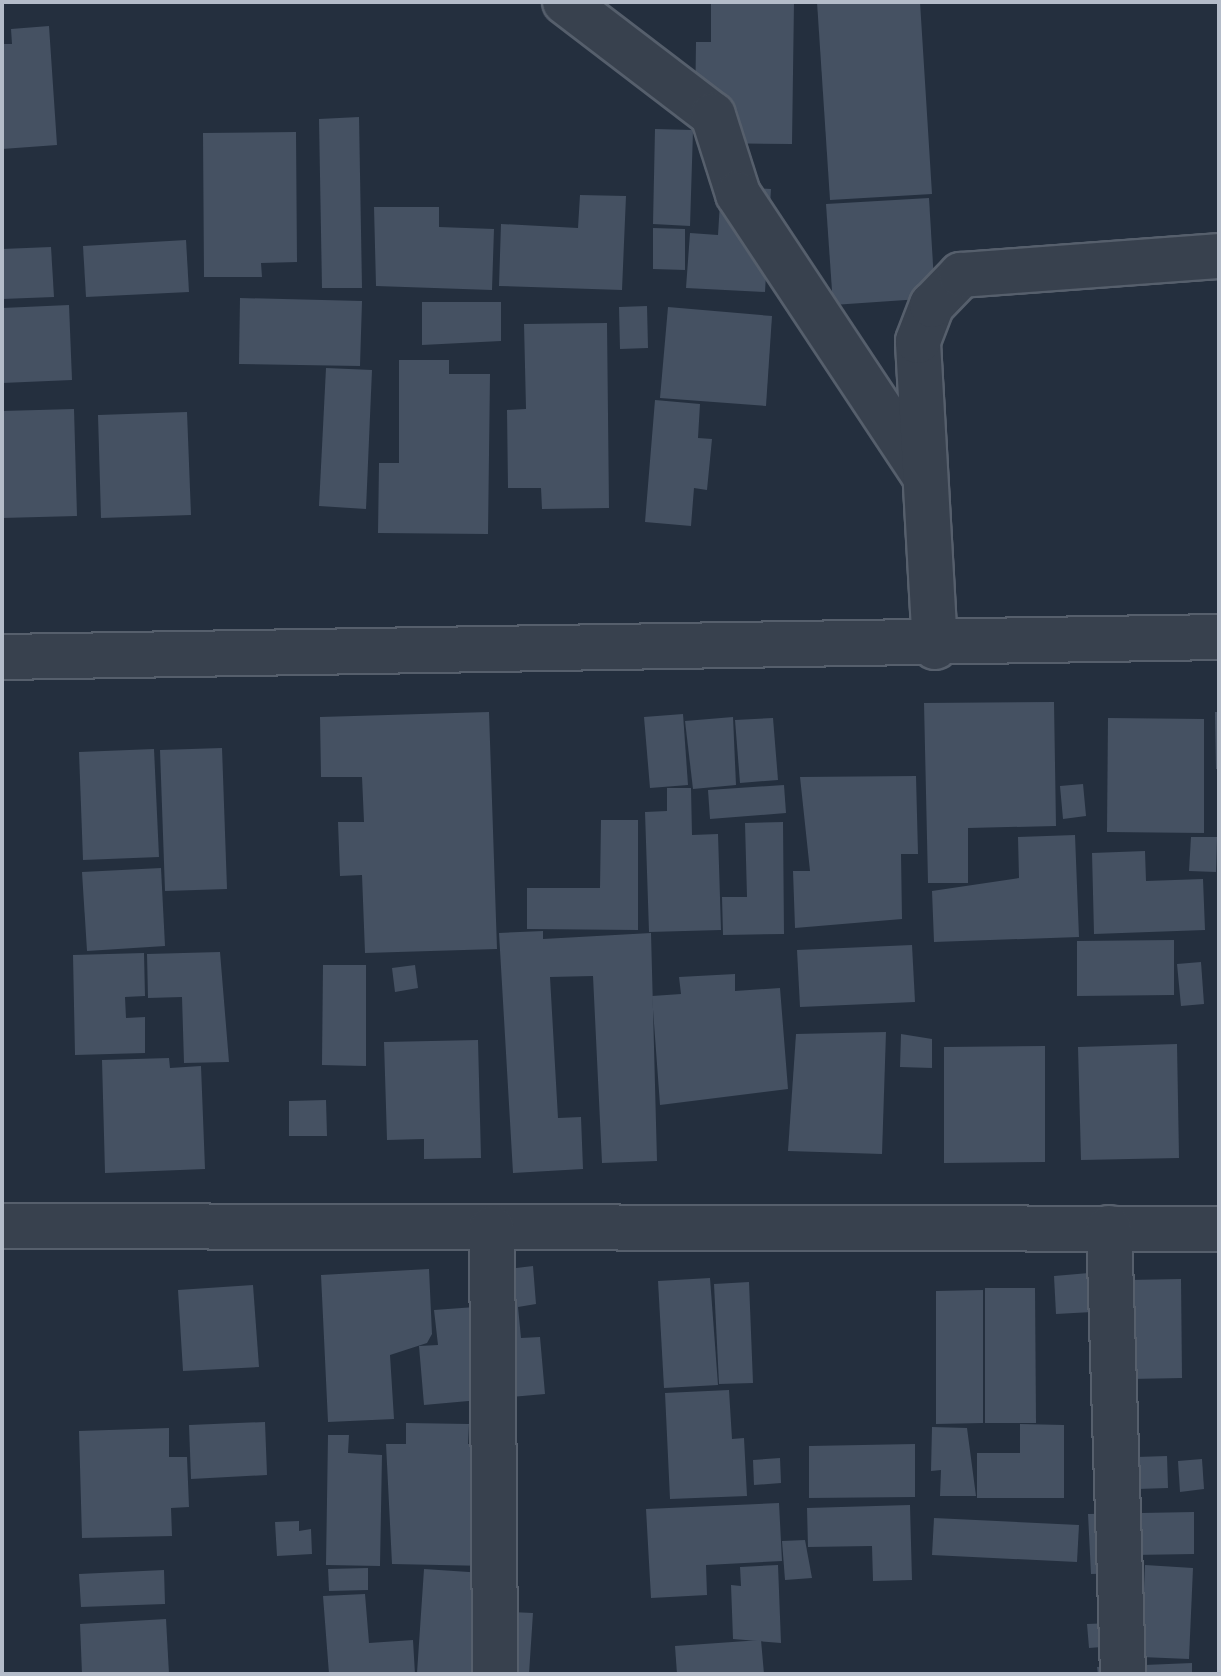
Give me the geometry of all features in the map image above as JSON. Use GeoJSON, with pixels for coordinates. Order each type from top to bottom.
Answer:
{"type":"FeatureCollection","features":[{"type":"Feature","properties":{"kind":"street"},"geometry":{"type":"LineString","coordinates":[[565,2],[713,115],[738,194],[926,477]]}},
{"type":"Feature","properties":{"kind":"street"},"geometry":{"type":"LineString","coordinates":[[935,647],[918,341],[932,305],[961,275],[1219,256]]}},
{"type":"Feature","properties":{"kind":"street"},"geometry":{"type":"LineString","coordinates":[[2,657],[935,647],[1219,637]]}},
{"type":"Feature","properties":{"kind":"street"},"geometry":{"type":"LineString","coordinates":[[2,1226],[1219,1229]]}},
{"type":"Feature","properties":{"kind":"street"},"geometry":{"type":"LineString","coordinates":[[492,1228],[495,1674]]}},
{"type":"Feature","properties":{"kind":"street"},"geometry":{"type":"LineString","coordinates":[[1109,1228],[1123,1674]]}},
{"type":"Feature","properties":{"kind":"building"},"geometry":{"type":"Polygon","coordinates":[[[711,2],[794,2],[792,144],[709,143],[695,113],[696,42],[711,42],[711,2]]]}},
{"type":"Feature","properties":{"kind":"building"},"geometry":{"type":"Polygon","coordinates":[[[817,2],[920,2],[932,194],[830,200],[817,2]]]}},
{"type":"Feature","properties":{"kind":"building"},"geometry":{"type":"Polygon","coordinates":[[[49,26],[57,145],[2,149],[2,44],[12,44],[11,29],[49,26]]]}},
{"type":"Feature","properties":{"kind":"building"},"geometry":{"type":"Polygon","coordinates":[[[359,117],[362,288],[322,288],[319,119],[359,117]]]}},
{"type":"Feature","properties":{"kind":"building"},"geometry":{"type":"Polygon","coordinates":[[[655,129],[693,130],[690,226],[653,224],[655,129]]]}},
{"type":"Feature","properties":{"kind":"building"},"geometry":{"type":"Polygon","coordinates":[[[296,132],[297,262],[261,263],[262,277],[204,277],[203,133],[296,132]]]}},
{"type":"Feature","properties":{"kind":"building"},"geometry":{"type":"Polygon","coordinates":[[[721,186],[771,189],[765,292],[686,288],[690,233],[718,235],[721,186]]]}},
{"type":"Feature","properties":{"kind":"building"},"geometry":{"type":"Polygon","coordinates":[[[580,195],[626,196],[622,290],[499,286],[501,224],[578,228],[580,195]]]}},
{"type":"Feature","properties":{"kind":"building"},"geometry":{"type":"Polygon","coordinates":[[[929,198],[935,298],[833,305],[826,204],[929,198]]]}},
{"type":"Feature","properties":{"kind":"building"},"geometry":{"type":"Polygon","coordinates":[[[374,207],[439,207],[439,227],[494,229],[492,290],[376,286],[374,207]]]}},
{"type":"Feature","properties":{"kind":"building"},"geometry":{"type":"Polygon","coordinates":[[[653,228],[685,229],[685,270],[653,269],[653,228]]]}},
{"type":"Feature","properties":{"kind":"building"},"geometry":{"type":"Polygon","coordinates":[[[186,240],[189,292],[86,297],[83,246],[186,240]]]}},
{"type":"Feature","properties":{"kind":"building"},"geometry":{"type":"Polygon","coordinates":[[[51,247],[54,297],[2,299],[2,249],[51,247]]]}},
{"type":"Feature","properties":{"kind":"building"},"geometry":{"type":"Polygon","coordinates":[[[240,298],[362,301],[360,366],[239,364],[240,298]]]}},
{"type":"Feature","properties":{"kind":"building"},"geometry":{"type":"Polygon","coordinates":[[[422,302],[501,302],[501,341],[422,345],[422,302]]]}},
{"type":"Feature","properties":{"kind":"building"},"geometry":{"type":"Polygon","coordinates":[[[69,305],[72,380],[2,383],[2,308],[69,305]]]}},
{"type":"Feature","properties":{"kind":"building"},"geometry":{"type":"Polygon","coordinates":[[[647,306],[648,348],[620,349],[619,307],[647,306]]]}},
{"type":"Feature","properties":{"kind":"building"},"geometry":{"type":"Polygon","coordinates":[[[668,307],[772,316],[766,406],[660,398],[668,307]]]}},
{"type":"Feature","properties":{"kind":"building"},"geometry":{"type":"Polygon","coordinates":[[[607,323],[609,508],[542,509],[541,488],[508,488],[507,410],[526,409],[524,324],[607,323]]]}},
{"type":"Feature","properties":{"kind":"building"},"geometry":{"type":"Polygon","coordinates":[[[399,360],[449,360],[449,374],[490,374],[488,534],[378,533],[379,463],[399,463],[399,360]]]}},
{"type":"Feature","properties":{"kind":"building"},"geometry":{"type":"Polygon","coordinates":[[[326,368],[372,370],[366,509],[319,506],[326,368]]]}},
{"type":"Feature","properties":{"kind":"building"},"geometry":{"type":"Polygon","coordinates":[[[655,400],[700,404],[698,438],[712,439],[707,490],[694,488],[691,526],[645,522],[655,400]]]}},
{"type":"Feature","properties":{"kind":"building"},"geometry":{"type":"Polygon","coordinates":[[[74,409],[77,516],[2,518],[2,411],[74,409]]]}},
{"type":"Feature","properties":{"kind":"building"},"geometry":{"type":"Polygon","coordinates":[[[187,412],[191,515],[101,518],[98,415],[187,412]]]}},
{"type":"Feature","properties":{"kind":"building"},"geometry":{"type":"Polygon","coordinates":[[[1054,702],[1056,826],[968,828],[968,883],[928,883],[924,703],[1054,702]]]}},
{"type":"Feature","properties":{"kind":"building"},"geometry":{"type":"Polygon","coordinates":[[[489,712],[497,949],[365,953],[362,875],[340,876],[338,822],[364,822],[362,777],[321,777],[320,717],[489,712]]]}},
{"type":"Feature","properties":{"kind":"building"},"geometry":{"type":"Polygon","coordinates":[[[1215,712],[1219,712],[1219,769],[1216,769],[1215,712]]]}},
{"type":"Feature","properties":{"kind":"building"},"geometry":{"type":"Polygon","coordinates":[[[683,714],[688,785],[650,788],[644,717],[683,714]]]}},
{"type":"Feature","properties":{"kind":"building"},"geometry":{"type":"Polygon","coordinates":[[[733,717],[736,785],[693,789],[685,721],[733,717]]]}},
{"type":"Feature","properties":{"kind":"building"},"geometry":{"type":"Polygon","coordinates":[[[773,718],[778,780],[740,783],[735,720],[773,718]]]}},
{"type":"Feature","properties":{"kind":"building"},"geometry":{"type":"Polygon","coordinates":[[[1108,718],[1204,719],[1204,833],[1107,832],[1108,718]]]}},
{"type":"Feature","properties":{"kind":"building"},"geometry":{"type":"Polygon","coordinates":[[[222,748],[227,889],[165,891],[160,750],[222,748]]]}},
{"type":"Feature","properties":{"kind":"building"},"geometry":{"type":"Polygon","coordinates":[[[154,749],[159,857],[83,860],[79,752],[154,749]]]}},
{"type":"Feature","properties":{"kind":"building"},"geometry":{"type":"Polygon","coordinates":[[[916,776],[918,854],[901,854],[902,919],[795,928],[793,871],[810,871],[800,777],[916,776]]]}},
{"type":"Feature","properties":{"kind":"building"},"geometry":{"type":"Polygon","coordinates":[[[1083,784],[1086,816],[1063,819],[1060,786],[1083,784]]]}},
{"type":"Feature","properties":{"kind":"building"},"geometry":{"type":"Polygon","coordinates":[[[784,785],[786,813],[710,819],[708,790],[784,785]]]}},
{"type":"Feature","properties":{"kind":"building"},"geometry":{"type":"Polygon","coordinates":[[[667,788],[691,788],[692,835],[718,834],[721,930],[649,932],[645,812],[667,811],[667,788]]]}},
{"type":"Feature","properties":{"kind":"building"},"geometry":{"type":"Polygon","coordinates":[[[601,820],[638,820],[638,930],[527,929],[527,888],[600,888],[601,820]]]}},
{"type":"Feature","properties":{"kind":"building"},"geometry":{"type":"Polygon","coordinates":[[[783,822],[784,934],[723,935],[722,897],[747,897],[745,823],[783,822]]]}},
{"type":"Feature","properties":{"kind":"building"},"geometry":{"type":"Polygon","coordinates":[[[1075,835],[1079,937],[934,942],[932,891],[1019,878],[1018,837],[1075,835]]]}},
{"type":"Feature","properties":{"kind":"building"},"geometry":{"type":"Polygon","coordinates":[[[1191,837],[1217,837],[1216,872],[1189,871],[1191,837]]]}},
{"type":"Feature","properties":{"kind":"building"},"geometry":{"type":"Polygon","coordinates":[[[1145,851],[1146,881],[1203,879],[1205,930],[1094,934],[1092,853],[1145,851]]]}},
{"type":"Feature","properties":{"kind":"building"},"geometry":{"type":"Polygon","coordinates":[[[161,868],[165,946],[87,951],[82,872],[161,868]]]}},
{"type":"Feature","properties":{"kind":"building"},"geometry":{"type":"Polygon","coordinates":[[[543,931],[543,939],[651,933],[657,1161],[602,1163],[593,976],[550,977],[558,1118],[581,1117],[583,1169],[513,1173],[499,933],[543,931]]]}},
{"type":"Feature","properties":{"kind":"building"},"geometry":{"type":"Polygon","coordinates":[[[1174,940],[1174,995],[1077,996],[1077,941],[1174,940]]]}},
{"type":"Feature","properties":{"kind":"building"},"geometry":{"type":"Polygon","coordinates":[[[912,945],[915,1002],[800,1007],[797,950],[912,945]]]}},
{"type":"Feature","properties":{"kind":"building"},"geometry":{"type":"Polygon","coordinates":[[[220,952],[229,1062],[184,1063],[182,997],[148,998],[147,954],[220,952]]]}},
{"type":"Feature","properties":{"kind":"building"},"geometry":{"type":"Polygon","coordinates":[[[144,953],[145,996],[125,997],[126,1018],[145,1017],[145,1053],[75,1055],[73,955],[144,953]]]}},
{"type":"Feature","properties":{"kind":"building"},"geometry":{"type":"Polygon","coordinates":[[[1201,962],[1204,1004],[1181,1006],[1177,964],[1201,962]]]}},
{"type":"Feature","properties":{"kind":"building"},"geometry":{"type":"Polygon","coordinates":[[[323,965],[366,965],[366,1066],[322,1065],[323,965]]]}},
{"type":"Feature","properties":{"kind":"building"},"geometry":{"type":"Polygon","coordinates":[[[415,965],[418,988],[395,992],[392,968],[415,965]]]}},
{"type":"Feature","properties":{"kind":"building"},"geometry":{"type":"Polygon","coordinates":[[[735,974],[735,991],[780,988],[788,1089],[660,1105],[652,996],[681,994],[679,977],[735,974]]]}},
{"type":"Feature","properties":{"kind":"building"},"geometry":{"type":"Polygon","coordinates":[[[886,1032],[882,1154],[788,1151],[796,1034],[886,1032]]]}},
{"type":"Feature","properties":{"kind":"building"},"geometry":{"type":"Polygon","coordinates":[[[901,1034],[932,1039],[932,1068],[900,1067],[901,1034]]]}},
{"type":"Feature","properties":{"kind":"building"},"geometry":{"type":"Polygon","coordinates":[[[478,1040],[481,1158],[424,1159],[424,1139],[387,1140],[384,1042],[478,1040]]]}},
{"type":"Feature","properties":{"kind":"building"},"geometry":{"type":"Polygon","coordinates":[[[1177,1044],[1179,1158],[1081,1160],[1078,1047],[1177,1044]]]}},
{"type":"Feature","properties":{"kind":"building"},"geometry":{"type":"Polygon","coordinates":[[[1045,1046],[1045,1162],[944,1163],[944,1047],[1045,1046]]]}},
{"type":"Feature","properties":{"kind":"building"},"geometry":{"type":"Polygon","coordinates":[[[169,1058],[170,1068],[201,1066],[205,1169],[105,1173],[102,1060],[169,1058]]]}},
{"type":"Feature","properties":{"kind":"building"},"geometry":{"type":"Polygon","coordinates":[[[326,1100],[327,1136],[289,1136],[289,1101],[326,1100]]]}},
{"type":"Feature","properties":{"kind":"building"},"geometry":{"type":"Polygon","coordinates":[[[533,1266],[536,1304],[518,1307],[521,1338],[540,1337],[545,1394],[424,1405],[419,1346],[438,1345],[434,1310],[503,1305],[499,1270],[533,1266]]]}},
{"type":"Feature","properties":{"kind":"building"},"geometry":{"type":"Polygon","coordinates":[[[429,1269],[432,1334],[427,1343],[390,1355],[394,1419],[328,1422],[321,1275],[429,1269]]]}},
{"type":"Feature","properties":{"kind":"building"},"geometry":{"type":"Polygon","coordinates":[[[1089,1273],[1092,1312],[1056,1314],[1054,1276],[1089,1273]]]}},
{"type":"Feature","properties":{"kind":"building"},"geometry":{"type":"Polygon","coordinates":[[[710,1278],[718,1385],[664,1388],[658,1281],[710,1278]]]}},
{"type":"Feature","properties":{"kind":"building"},"geometry":{"type":"Polygon","coordinates":[[[1181,1279],[1182,1378],[1130,1379],[1128,1280],[1181,1279]]]}},
{"type":"Feature","properties":{"kind":"building"},"geometry":{"type":"Polygon","coordinates":[[[749,1282],[753,1383],[719,1384],[714,1284],[749,1282]]]}},
{"type":"Feature","properties":{"kind":"building"},"geometry":{"type":"Polygon","coordinates":[[[253,1285],[259,1367],[183,1371],[178,1290],[253,1285]]]}},
{"type":"Feature","properties":{"kind":"building"},"geometry":{"type":"Polygon","coordinates":[[[985,1288],[1035,1288],[1036,1423],[985,1423],[985,1288]]]}},
{"type":"Feature","properties":{"kind":"building"},"geometry":{"type":"Polygon","coordinates":[[[983,1290],[983,1423],[936,1424],[936,1291],[983,1290]]]}},
{"type":"Feature","properties":{"kind":"building"},"geometry":{"type":"Polygon","coordinates":[[[729,1390],[732,1439],[744,1438],[747,1496],[670,1499],[665,1393],[729,1390]]]}},
{"type":"Feature","properties":{"kind":"building"},"geometry":{"type":"Polygon","coordinates":[[[265,1422],[267,1475],[191,1479],[189,1425],[265,1422]]]}},
{"type":"Feature","properties":{"kind":"building"},"geometry":{"type":"Polygon","coordinates":[[[406,1423],[469,1424],[468,1444],[490,1444],[488,1566],[392,1564],[386,1444],[406,1444],[406,1423]]]}},
{"type":"Feature","properties":{"kind":"building"},"geometry":{"type":"Polygon","coordinates":[[[1020,1424],[1064,1425],[1064,1498],[977,1498],[977,1453],[1020,1453],[1020,1424]]]}},
{"type":"Feature","properties":{"kind":"building"},"geometry":{"type":"Polygon","coordinates":[[[932,1427],[967,1428],[976,1496],[940,1496],[941,1470],[931,1471],[932,1427]]]}},
{"type":"Feature","properties":{"kind":"building"},"geometry":{"type":"Polygon","coordinates":[[[169,1428],[169,1457],[187,1457],[189,1507],[171,1508],[172,1536],[82,1538],[79,1431],[169,1428]]]}},
{"type":"Feature","properties":{"kind":"building"},"geometry":{"type":"Polygon","coordinates":[[[328,1435],[349,1435],[348,1453],[382,1455],[380,1566],[326,1565],[328,1435]]]}},
{"type":"Feature","properties":{"kind":"building"},"geometry":{"type":"Polygon","coordinates":[[[915,1444],[915,1497],[809,1498],[809,1446],[915,1444]]]}},
{"type":"Feature","properties":{"kind":"building"},"geometry":{"type":"Polygon","coordinates":[[[1167,1456],[1168,1488],[1107,1490],[1106,1458],[1167,1456]]]}},
{"type":"Feature","properties":{"kind":"building"},"geometry":{"type":"Polygon","coordinates":[[[780,1458],[781,1483],[754,1485],[753,1460],[780,1458]]]}},
{"type":"Feature","properties":{"kind":"building"},"geometry":{"type":"Polygon","coordinates":[[[1202,1459],[1204,1489],[1180,1492],[1178,1461],[1202,1459]]]}},
{"type":"Feature","properties":{"kind":"building"},"geometry":{"type":"Polygon","coordinates":[[[779,1503],[782,1561],[706,1565],[707,1595],[651,1598],[646,1509],[779,1503]]]}},
{"type":"Feature","properties":{"kind":"building"},"geometry":{"type":"Polygon","coordinates":[[[910,1505],[912,1580],[873,1581],[872,1546],[808,1547],[807,1508],[910,1505]]]}},
{"type":"Feature","properties":{"kind":"building"},"geometry":{"type":"Polygon","coordinates":[[[1194,1512],[1194,1554],[1133,1555],[1134,1573],[1091,1574],[1088,1514],[1194,1512]]]}},
{"type":"Feature","properties":{"kind":"building"},"geometry":{"type":"Polygon","coordinates":[[[934,1518],[1079,1525],[1077,1562],[932,1555],[934,1518]]]}},
{"type":"Feature","properties":{"kind":"building"},"geometry":{"type":"Polygon","coordinates":[[[299,1521],[299,1531],[311,1529],[312,1554],[277,1556],[275,1522],[299,1521]]]}},
{"type":"Feature","properties":{"kind":"building"},"geometry":{"type":"Polygon","coordinates":[[[805,1540],[812,1578],[785,1580],[782,1541],[805,1540]]]}},
{"type":"Feature","properties":{"kind":"building"},"geometry":{"type":"Polygon","coordinates":[[[778,1565],[781,1643],[733,1639],[731,1585],[741,1586],[740,1567],[778,1565]]]}},
{"type":"Feature","properties":{"kind":"building"},"geometry":{"type":"Polygon","coordinates":[[[1145,1565],[1193,1568],[1189,1659],[1141,1657],[1145,1565]]]}},
{"type":"Feature","properties":{"kind":"building"},"geometry":{"type":"Polygon","coordinates":[[[368,1568],[368,1590],[329,1591],[328,1569],[368,1568]]]}},
{"type":"Feature","properties":{"kind":"building"},"geometry":{"type":"Polygon","coordinates":[[[424,1569],[513,1575],[511,1612],[533,1613],[529,1674],[417,1673],[424,1569]]]}},
{"type":"Feature","properties":{"kind":"building"},"geometry":{"type":"Polygon","coordinates":[[[164,1570],[165,1604],[81,1607],[79,1574],[164,1570]]]}},
{"type":"Feature","properties":{"kind":"building"},"geometry":{"type":"Polygon","coordinates":[[[365,1594],[369,1643],[413,1640],[415,1674],[329,1674],[323,1596],[365,1594]]]}},
{"type":"Feature","properties":{"kind":"building"},"geometry":{"type":"Polygon","coordinates":[[[166,1619],[169,1674],[82,1674],[80,1624],[166,1619]]]}},
{"type":"Feature","properties":{"kind":"building"},"geometry":{"type":"Polygon","coordinates":[[[1112,1623],[1114,1646],[1089,1648],[1087,1624],[1112,1623]]]}},
{"type":"Feature","properties":{"kind":"building"},"geometry":{"type":"Polygon","coordinates":[[[761,1640],[764,1674],[677,1674],[675,1646],[761,1640]]]}},
{"type":"Feature","properties":{"kind":"building"},"geometry":{"type":"Polygon","coordinates":[[[1192,1663],[1192,1674],[1098,1674],[1097,1667],[1192,1663]]]}}]}
